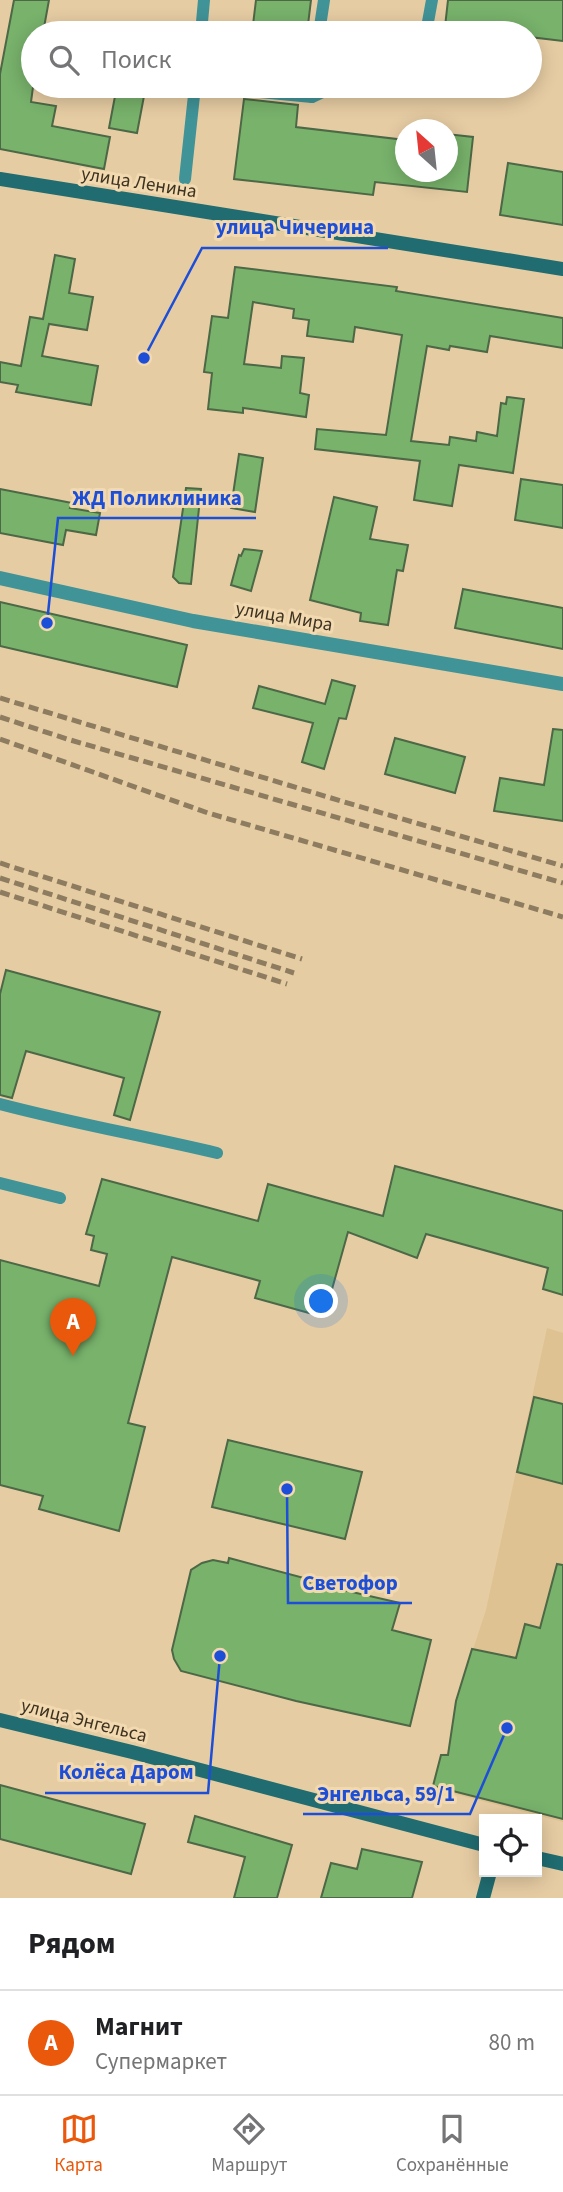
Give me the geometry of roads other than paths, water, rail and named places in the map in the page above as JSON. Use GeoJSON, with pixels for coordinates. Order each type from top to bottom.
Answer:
{"type":"FeatureCollection","features":[{"type":"Feature","properties":{"kind":"street","name":"улица Ленина"},"geometry":{"type":"LineString","coordinates":[[0,180],[563,269]]}},
{"type":"Feature","properties":{"kind":"street","name":"улица Мира"},"geometry":{"type":"LineString","coordinates":[[0,578],[193,621],[563,684]]}},
{"type":"Feature","properties":{"kind":"street","name":"улица Энгельса"},"geometry":{"type":"LineString","coordinates":[[0,1720],[479,1844]]}},
{"type":"Feature","properties":{"kind":"street"},"geometry":{"type":"LineString","coordinates":[[542,1859],[563,1864]]}},
{"type":"Feature","properties":{"kind":"street"},"geometry":{"type":"LineString","coordinates":[[483,1898],[489,1877]]}},
{"type":"Feature","properties":{"kind":"lane"},"geometry":{"type":"LineString","coordinates":[[202,21],[204,0]]}},
{"type":"Feature","properties":{"kind":"lane"},"geometry":{"type":"LineString","coordinates":[[321,21],[324,0]]}},
{"type":"Feature","properties":{"kind":"lane"},"geometry":{"type":"LineString","coordinates":[[428,21],[432,0]]}},
{"type":"Feature","properties":{"kind":"lane"},"geometry":{"type":"LineString","coordinates":[[185,179],[194,98]]}},
{"type":"Feature","properties":{"kind":"lane"},"geometry":{"type":"LineString","coordinates":[[0,1104],[70,1122],[128,1132],[217,1153]]}},
{"type":"Feature","properties":{"kind":"lane"},"geometry":{"type":"LineString","coordinates":[[0,1183],[60,1198]]}},
{"type":"Feature","properties":{"kind":"railway"},"geometry":{"type":"LineString","coordinates":[[0,698],[563,866]]}},
{"type":"Feature","properties":{"kind":"railway"},"geometry":{"type":"LineString","coordinates":[[0,717],[67,739],[563,883]]}},
{"type":"Feature","properties":{"kind":"railway"},"geometry":{"type":"LineString","coordinates":[[0,739],[208,813],[563,917]]}},
{"type":"Feature","properties":{"kind":"railway"},"geometry":{"type":"LineString","coordinates":[[0,863],[302,959]]}},
{"type":"Feature","properties":{"kind":"railway"},"geometry":{"type":"LineString","coordinates":[[0,878],[294,973]]}},
{"type":"Feature","properties":{"kind":"railway"},"geometry":{"type":"LineString","coordinates":[[0,892],[287,984]]}},
{"type":"Feature","properties":{"kind":"place","name":"улица Чичерина"},"geometry":{"type":"Point","coordinates":[144,358]}},
{"type":"Feature","properties":{"kind":"place","name":"ЖД Поликлиника"},"geometry":{"type":"Point","coordinates":[47,623]}},
{"type":"Feature","properties":{"kind":"place","name":"Магнит"},"geometry":{"type":"Point","coordinates":[73,1356]}},
{"type":"Feature","properties":{"kind":"place","name":"Светофор"},"geometry":{"type":"Point","coordinates":[287,1489]}},
{"type":"Feature","properties":{"kind":"place","name":"Колёса Даром"},"geometry":{"type":"Point","coordinates":[220,1656]}},
{"type":"Feature","properties":{"kind":"place","name":"Энгельса, 59/1"},"geometry":{"type":"Point","coordinates":[507,1728]}}]}
